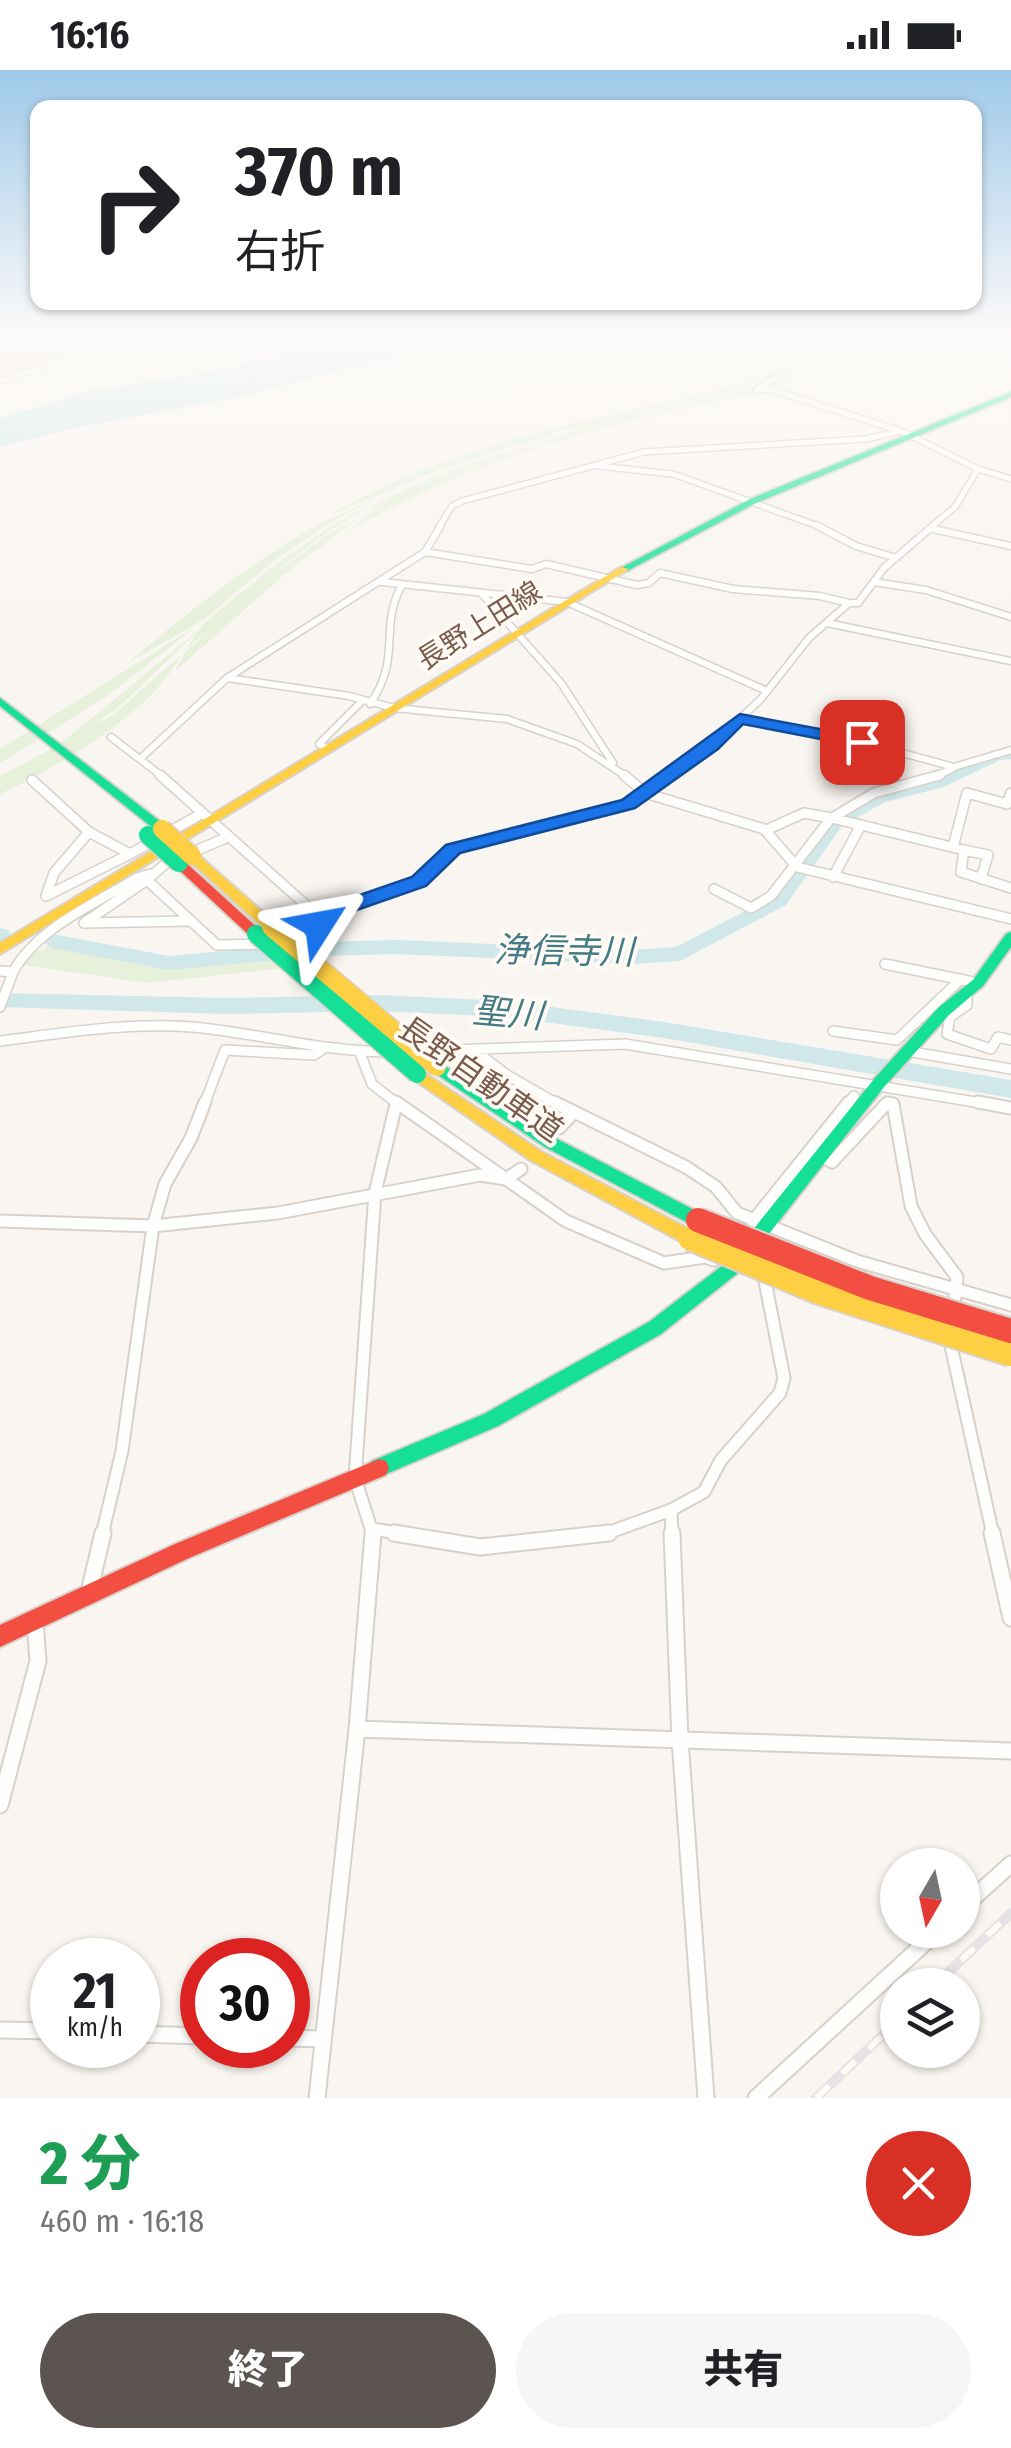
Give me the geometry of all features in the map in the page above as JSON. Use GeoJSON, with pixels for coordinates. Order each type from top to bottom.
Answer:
{"type":"FeatureCollection","features":[{"type":"Feature","properties":{"kind":"main road","name":"長野上田線"},"geometry":{"type":"LineString","coordinates":[[0,949],[205,818],[329,749],[668,543],[912,431]]}},
{"type":"Feature","properties":{"kind":"main road","name":"長野自動車道"},"geometry":{"type":"LineString","coordinates":[[0,702],[427,1071],[536,1156],[819,1292],[1011,1354]]}},
{"type":"Feature","properties":{"kind":"main road","name":"長野自動車道"},"geometry":{"type":"LineString","coordinates":[[0,716],[73,763]]}},
{"type":"Feature","properties":{"kind":"main road"},"geometry":{"type":"LineString","coordinates":[[0,1636],[490,1420],[654,1328],[732,1267],[760,1224],[816,1155],[1011,937]]}},
{"type":"Feature","properties":{"kind":"main road","name":"長野自動車道"},"geometry":{"type":"LineString","coordinates":[[694,1229],[1011,1331]]}},
{"type":"Feature","properties":{"kind":"street"},"geometry":{"type":"LineString","coordinates":[[899,431],[978,469],[1011,478]]}},
{"type":"Feature","properties":{"kind":"street"},"geometry":{"type":"LineString","coordinates":[[141,758],[227,678],[425,552],[452,506],[589,465],[666,449],[866,439],[906,433]]}},
{"type":"Feature","properties":{"kind":"street"},"geometry":{"type":"LineString","coordinates":[[589,465],[673,474],[805,519],[856,546],[896,558]]}},
{"type":"Feature","properties":{"kind":"street"},"geometry":{"type":"LineString","coordinates":[[425,552],[532,570],[546,564],[641,585],[660,573],[733,589],[858,602],[896,558],[954,507],[978,469]]}},
{"type":"Feature","properties":{"kind":"street"},"geometry":{"type":"LineString","coordinates":[[933,529],[1011,546]]}},
{"type":"Feature","properties":{"kind":"street"},"geometry":{"type":"LineString","coordinates":[[382,582],[568,602],[767,691]]}},
{"type":"Feature","properties":{"kind":"street"},"geometry":{"type":"LineString","coordinates":[[874,582],[926,590],[1011,617]]}},
{"type":"Feature","properties":{"kind":"street"},"geometry":{"type":"LineString","coordinates":[[329,749],[319,744],[383,686],[391,656],[390,606],[402,585]]}},
{"type":"Feature","properties":{"kind":"street"},"geometry":{"type":"LineString","coordinates":[[482,594],[561,683],[616,768]]}},
{"type":"Feature","properties":{"kind":"street"},"geometry":{"type":"LineString","coordinates":[[316,914],[419,882],[453,849],[608,812],[645,794],[712,745],[767,691],[797,651],[849,603]]}},
{"type":"Feature","properties":{"kind":"street"},"geometry":{"type":"LineString","coordinates":[[827,623],[1011,661]]}},
{"type":"Feature","properties":{"kind":"street"},"geometry":{"type":"LineString","coordinates":[[227,678],[394,708],[520,722],[577,744],[616,768],[645,794],[766,830],[796,866],[1011,920]]}},
{"type":"Feature","properties":{"kind":"street"},"geometry":{"type":"LineString","coordinates":[[740,718],[862,742],[954,767]]}},
{"type":"Feature","properties":{"kind":"street"},"geometry":{"type":"LineString","coordinates":[[111,737],[141,758],[316,914],[319,925],[311,941],[217,945],[146,880]]}},
{"type":"Feature","properties":{"kind":"street"},"geometry":{"type":"LineString","coordinates":[[714,889],[751,908],[771,896],[831,818],[874,794],[932,779],[954,767],[1011,750]]}},
{"type":"Feature","properties":{"kind":"street"},"geometry":{"type":"LineString","coordinates":[[32,780],[89,832],[130,854]]}},
{"type":"Feature","properties":{"kind":"street"},"geometry":{"type":"LineString","coordinates":[[1011,793],[1008,804],[967,794],[958,848],[960,872],[1011,888]]}},
{"type":"Feature","properties":{"kind":"street"},"geometry":{"type":"LineString","coordinates":[[766,830],[804,813],[831,818],[988,855],[981,878]]}},
{"type":"Feature","properties":{"kind":"street"},"geometry":{"type":"LineString","coordinates":[[89,832],[54,873],[46,896],[205,818]]}},
{"type":"Feature","properties":{"kind":"street"},"geometry":{"type":"LineString","coordinates":[[832,877],[860,825]]}},
{"type":"Feature","properties":{"kind":"street"},"geometry":{"type":"LineString","coordinates":[[188,922],[84,923],[165,864],[228,836]]}},
{"type":"Feature","properties":{"kind":"street"},"geometry":{"type":"LineString","coordinates":[[0,1008],[16,963],[33,946],[137,878],[156,872]]}},
{"type":"Feature","properties":{"kind":"street"},"geometry":{"type":"LineString","coordinates":[[885,964],[969,985]]}},
{"type":"Feature","properties":{"kind":"street"},"geometry":{"type":"LineString","coordinates":[[0,972],[12,976]]}},
{"type":"Feature","properties":{"kind":"street"},"geometry":{"type":"LineString","coordinates":[[832,1031],[897,1040],[969,985]]}},
{"type":"Feature","properties":{"kind":"street"},"geometry":{"type":"LineString","coordinates":[[969,985],[967,1006],[950,1017],[947,1034],[991,1049],[998,1037],[1011,1040]]}},
{"type":"Feature","properties":{"kind":"street"},"geometry":{"type":"LineString","coordinates":[[0,1041],[95,1029],[214,1030],[360,1053],[625,1044],[1011,1108]]}},
{"type":"Feature","properties":{"kind":"street"},"geometry":{"type":"LineString","coordinates":[[88,1594],[122,1450],[153,1226],[165,1184],[192,1138],[225,1050],[314,1055],[324,1048]]}},
{"type":"Feature","properties":{"kind":"street"},"geometry":{"type":"LineString","coordinates":[[473,1048],[487,1061],[574,1112],[685,1168],[728,1196],[737,1213],[760,1224],[957,1291],[1011,1305]]}},
{"type":"Feature","properties":{"kind":"street"},"geometry":{"type":"LineString","coordinates":[[360,1053],[372,1084],[396,1104],[566,1220],[664,1263],[705,1257],[765,1281],[1011,1361]]}},
{"type":"Feature","properties":{"kind":"street"},"geometry":{"type":"LineString","coordinates":[[905,1053],[1011,1069]]}},
{"type":"Feature","properties":{"kind":"street"},"geometry":{"type":"LineString","coordinates":[[854,1096],[816,1155],[832,1162],[886,1103],[893,1104],[901,1126],[907,1189],[916,1219],[957,1277],[948,1342],[1011,1618]]}},
{"type":"Feature","properties":{"kind":"street"},"geometry":{"type":"LineString","coordinates":[[317,2098],[356,1729],[372,1529],[355,1478],[375,1193],[396,1104]]}},
{"type":"Feature","properties":{"kind":"street"},"geometry":{"type":"LineString","coordinates":[[559,1128],[574,1112]]}},
{"type":"Feature","properties":{"kind":"street"},"geometry":{"type":"LineString","coordinates":[[0,1221],[153,1226],[278,1212],[480,1175],[506,1179],[520,1169]]}},
{"type":"Feature","properties":{"kind":"street"},"geometry":{"type":"LineString","coordinates":[[372,1529],[480,1546],[602,1535],[671,1510],[704,1492],[721,1460],[780,1393],[784,1378],[765,1281]]}},
{"type":"Feature","properties":{"kind":"street"},"geometry":{"type":"LineString","coordinates":[[671,1510],[680,1740],[706,2098]]}},
{"type":"Feature","properties":{"kind":"street"},"geometry":{"type":"LineString","coordinates":[[0,1805],[38,1661],[35,1622]]}},
{"type":"Feature","properties":{"kind":"street"},"geometry":{"type":"LineString","coordinates":[[356,1729],[1011,1751]]}},
{"type":"Feature","properties":{"kind":"street"},"geometry":{"type":"LineString","coordinates":[[980,1892],[1011,1864]]}},
{"type":"Feature","properties":{"kind":"street"},"geometry":{"type":"LineString","coordinates":[[756,2098],[919,1948]]}},
{"type":"Feature","properties":{"kind":"street"},"geometry":{"type":"LineString","coordinates":[[0,2030],[30,2031]]}},
{"type":"Feature","properties":{"kind":"street"},"geometry":{"type":"LineString","coordinates":[[310,2039],[322,2039]]}},
{"type":"Feature","properties":{"kind":"green space"},"geometry":{"type":"Polygon","coordinates":[[[560,431],[449,466],[330,515],[411,474],[496,444],[560,431]]]}},
{"type":"Feature","properties":{"kind":"green space"},"geometry":{"type":"Polygon","coordinates":[[[574,431],[597,431],[445,482],[347,532],[394,498],[362,514],[443,473],[574,431]],[[562,437],[432,479],[397,497],[449,474],[562,437]]]}},
{"type":"Feature","properties":{"kind":"green space"},"geometry":{"type":"Polygon","coordinates":[[[371,500],[271,563],[203,620],[126,664],[213,594],[274,552],[371,500]]]}},
{"type":"Feature","properties":{"kind":"green space"},"geometry":{"type":"Polygon","coordinates":[[[376,501],[315,541],[255,589],[327,535],[357,519],[285,574],[175,671],[185,653],[214,626],[186,649],[202,625],[272,567],[331,526],[376,501]]]}},
{"type":"Feature","properties":{"kind":"green space"},"geometry":{"type":"Polygon","coordinates":[[[195,627],[107,696],[0,763],[0,749],[195,627]]]}},
{"type":"Feature","properties":{"kind":"green space"},"geometry":{"type":"Polygon","coordinates":[[[200,629],[120,706],[93,725],[112,716],[180,656],[167,677],[126,718],[74,754],[0,794],[0,776],[59,745],[200,629]]]}},
{"type":"Feature","properties":{"kind":"green space"},"geometry":{"type":"Polygon","coordinates":[[[48,944],[176,968],[271,957],[284,968],[147,983],[24,965],[30,953],[45,949],[48,944]]]}},
{"type":"Feature","properties":{"kind":"water"},"geometry":{"type":"Polygon","coordinates":[[[0,431],[63,431],[0,447],[0,431]]]}},
{"type":"Feature","properties":{"kind":"waterway","name":"浄信寺川"},"geometry":{"type":"LineString","coordinates":[[52,941],[169,963],[319,949],[396,947],[631,957],[680,954],[779,901],[836,822],[879,798],[938,783],[997,755],[1011,754]]}},
{"type":"Feature","properties":{"kind":"waterway","name":"聖川"},"geometry":{"type":"LineString","coordinates":[[0,1000],[226,1006],[379,1003],[506,1009],[664,1030],[1011,1089]]}},
{"type":"Feature","properties":{"kind":"railway"},"geometry":{"type":"LineString","coordinates":[[953,1968],[1011,1913]]}},
{"type":"Feature","properties":{"kind":"railway"},"geometry":{"type":"LineString","coordinates":[[816,2098],[880,2038]]}},
{"type":"Feature","properties":{"kind":"traffic: fast"},"geometry":{"type":"LineString","coordinates":[[624,569],[753,501],[923,431]]}},
{"type":"Feature","properties":{"kind":"traffic: fast"},"geometry":{"type":"LineString","coordinates":[[0,701],[162,829]]}},
{"type":"Feature","properties":{"kind":"traffic: fast"},"geometry":{"type":"LineString","coordinates":[[148,835],[179,863]]}},
{"type":"Feature","properties":{"kind":"traffic: fast"},"geometry":{"type":"LineString","coordinates":[[256,934],[417,1074]]}},
{"type":"Feature","properties":{"kind":"traffic: fast"},"geometry":{"type":"LineString","coordinates":[[379,1468],[491,1420],[655,1328],[733,1267],[879,1083],[944,1011],[978,983],[1011,937]]}},
{"type":"Feature","properties":{"kind":"traffic: fast"},"geometry":{"type":"LineString","coordinates":[[437,1067],[551,1143],[698,1220]]}},
{"type":"Feature","properties":{"kind":"traffic: slow"},"geometry":{"type":"LineString","coordinates":[[0,949],[624,569]]}},
{"type":"Feature","properties":{"kind":"traffic: slow"},"geometry":{"type":"LineString","coordinates":[[162,829],[192,856]]}},
{"type":"Feature","properties":{"kind":"traffic: slow"},"geometry":{"type":"LineString","coordinates":[[192,856],[271,927]]}},
{"type":"Feature","properties":{"kind":"traffic: slow"},"geometry":{"type":"LineString","coordinates":[[271,927],[437,1067]]}},
{"type":"Feature","properties":{"kind":"traffic: slow"},"geometry":{"type":"LineString","coordinates":[[417,1074],[536,1156],[690,1238]]}},
{"type":"Feature","properties":{"kind":"traffic: slow"},"geometry":{"type":"LineString","coordinates":[[690,1238],[819,1292],[1011,1354]]}},
{"type":"Feature","properties":{"kind":"traffic: jam"},"geometry":{"type":"LineString","coordinates":[[179,863],[256,934]]}},
{"type":"Feature","properties":{"kind":"traffic: jam"},"geometry":{"type":"LineString","coordinates":[[698,1220],[870,1288],[1011,1331]]}},
{"type":"Feature","properties":{"kind":"traffic: jam"},"geometry":{"type":"LineString","coordinates":[[0,1636],[182,1551],[379,1468]]}},
{"type":"Feature","properties":{"kind":"route"},"geometry":{"type":"LineString","coordinates":[[319,925],[316,914],[419,882],[453,849],[509,838],[628,804],[712,745],[740,718],[862,742]]}}]}
